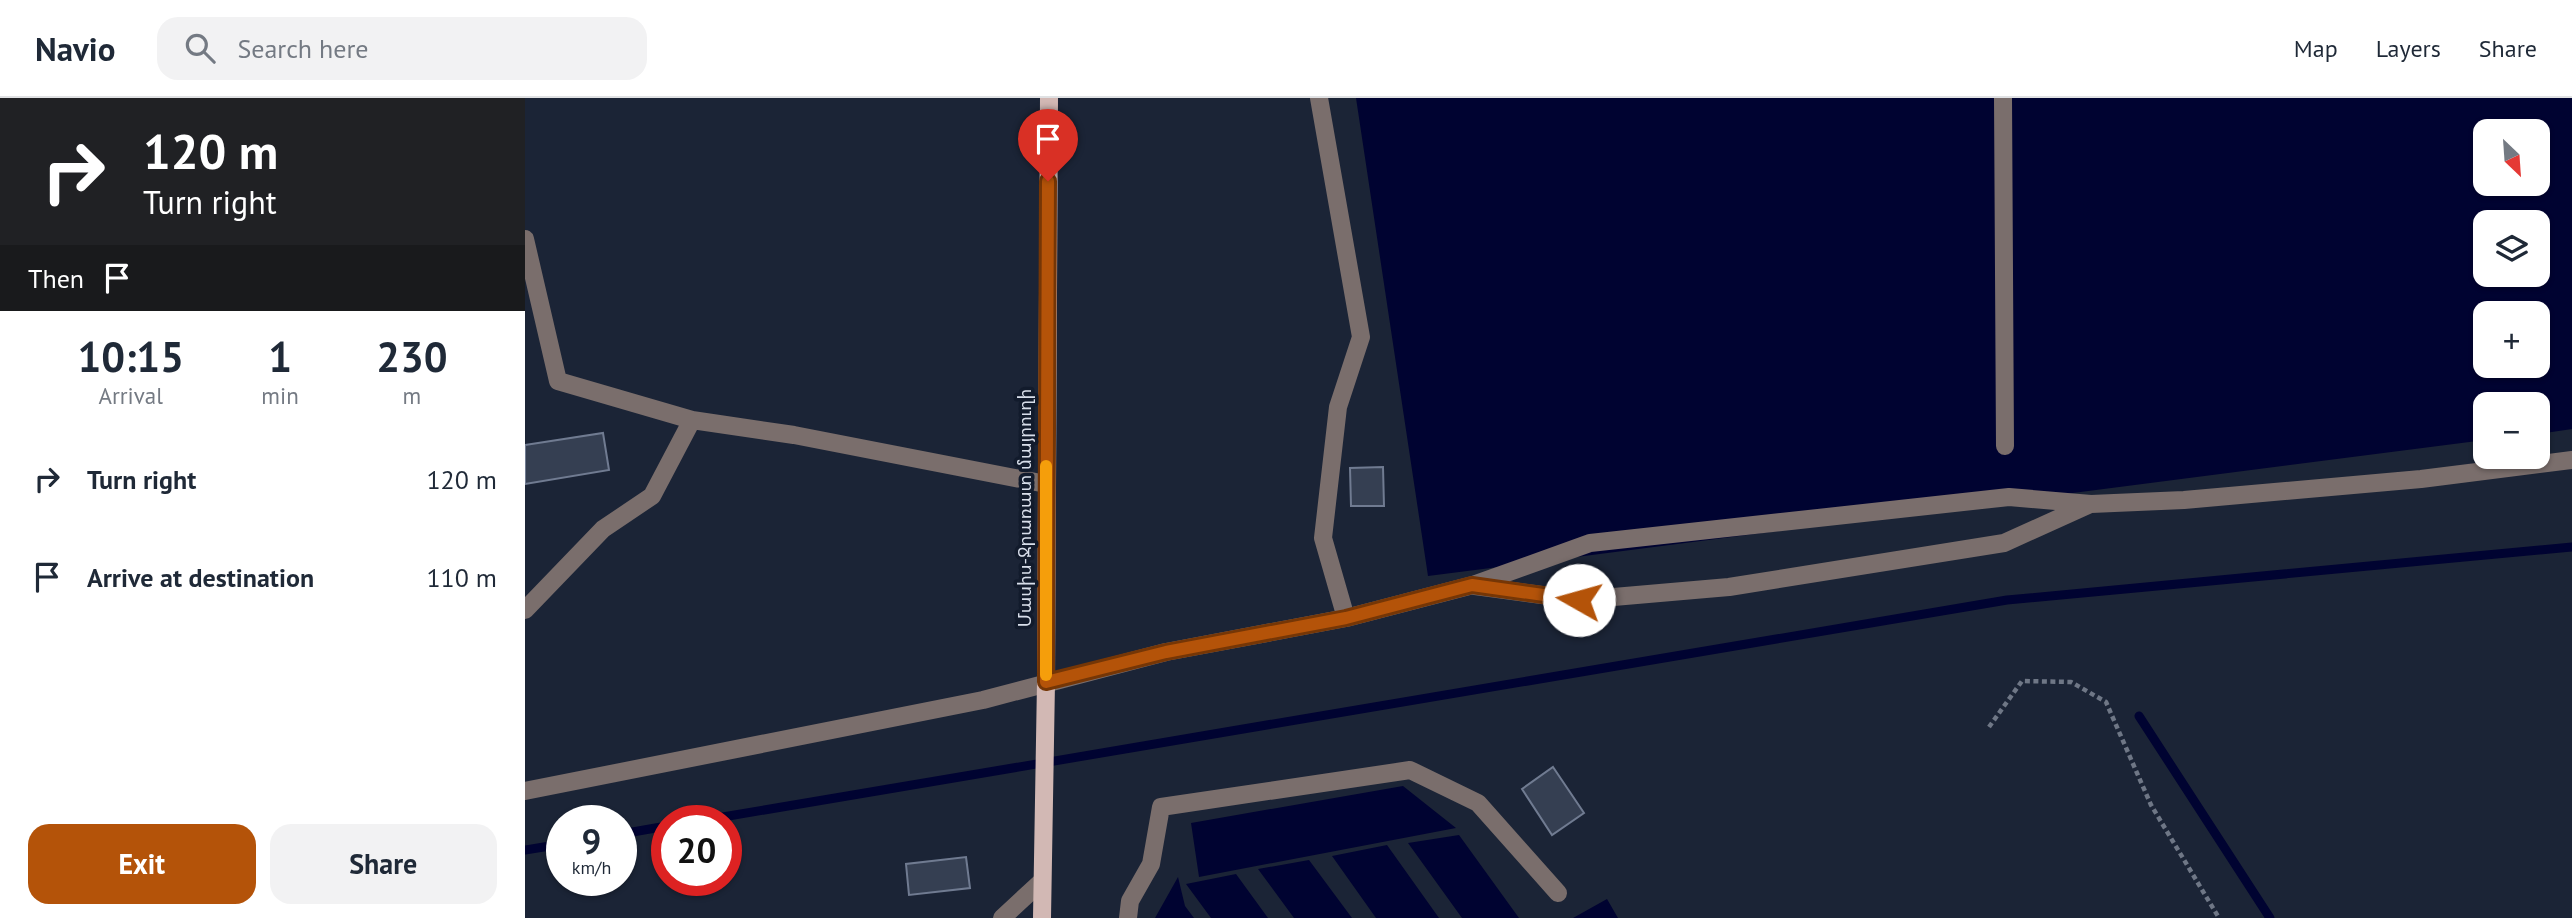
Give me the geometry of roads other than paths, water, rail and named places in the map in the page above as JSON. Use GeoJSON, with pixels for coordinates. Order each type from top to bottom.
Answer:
{"type":"FeatureCollection","features":[{"type":"Feature","properties":{"kind":"main road","name":"Մասիս-Ջրառատ մայրուղի"},"geometry":{"type":"LineString","coordinates":[[1042,918],[1046,712],[1049,98]]}},
{"type":"Feature","properties":{"kind":"lane"},"geometry":{"type":"LineString","coordinates":[[1319,98],[1361,337],[1338,407],[1323,538],[1346,618]]}},
{"type":"Feature","properties":{"kind":"lane"},"geometry":{"type":"LineString","coordinates":[[2003,98],[2005,446]]}},
{"type":"Feature","properties":{"kind":"lane"},"geometry":{"type":"LineString","coordinates":[[525,239],[558,380],[692,421],[794,435],[1046,484]]}},
{"type":"Feature","properties":{"kind":"lane"},"geometry":{"type":"LineString","coordinates":[[525,610],[603,529],[652,496],[692,421]]}},
{"type":"Feature","properties":{"kind":"lane"},"geometry":{"type":"LineString","coordinates":[[525,791],[970,703],[1166,652],[1346,618],[1472,585],[1590,542],[2009,497],[2091,504],[2184,500],[2421,479],[2572,460]]}},
{"type":"Feature","properties":{"kind":"lane"},"geometry":{"type":"LineString","coordinates":[[1472,585],[1579,600],[1729,587],[2004,542],[2091,504]]}},
{"type":"Feature","properties":{"kind":"lane"},"geometry":{"type":"LineString","coordinates":[[1128,918],[1130,901],[1151,864],[1161,807],[1410,770],[1478,803],[1558,893]]}},
{"type":"Feature","properties":{"kind":"lane"},"geometry":{"type":"LineString","coordinates":[[1002,918],[1042,881]]}},
{"type":"Feature","properties":{"kind":"water"},"geometry":{"type":"Polygon","coordinates":[[[1356,98],[2572,98],[2572,429],[2550,432],[2550,392],[2473,392],[2473,442],[1428,576],[1356,98]]]}},
{"type":"Feature","properties":{"kind":"water"},"geometry":{"type":"Polygon","coordinates":[[[1403,786],[1456,828],[1199,877],[1191,823],[1403,786]]]}},
{"type":"Feature","properties":{"kind":"water"},"geometry":{"type":"Polygon","coordinates":[[[1459,835],[1519,918],[1462,918],[1408,843],[1459,835]]]}},
{"type":"Feature","properties":{"kind":"water"},"geometry":{"type":"Polygon","coordinates":[[[1387,845],[1439,918],[1376,918],[1332,856],[1387,845]]]}},
{"type":"Feature","properties":{"kind":"water"},"geometry":{"type":"Polygon","coordinates":[[[1309,860],[1352,918],[1294,918],[1258,869],[1309,860]]]}},
{"type":"Feature","properties":{"kind":"water"},"geometry":{"type":"Polygon","coordinates":[[[1236,874],[1268,918],[1211,918],[1186,884],[1236,874]]]}},
{"type":"Feature","properties":{"kind":"water"},"geometry":{"type":"Polygon","coordinates":[[[1178,877],[1185,906],[1194,918],[1155,918],[1178,877]]]}},
{"type":"Feature","properties":{"kind":"water"},"geometry":{"type":"Polygon","coordinates":[[[1607,899],[1618,918],[1573,918],[1607,899]]]}},
{"type":"Feature","properties":{"kind":"waterway"},"geometry":{"type":"LineString","coordinates":[[742,814],[2007,600],[2572,547]]}},
{"type":"Feature","properties":{"kind":"waterway"},"geometry":{"type":"LineString","coordinates":[[2139,716],[2270,918]]}},
{"type":"Feature","properties":{"kind":"waterway"},"geometry":{"type":"LineString","coordinates":[[637,831],[651,829]]}},
{"type":"Feature","properties":{"kind":"waterway"},"geometry":{"type":"LineString","coordinates":[[525,850],[546,847]]}}]}
